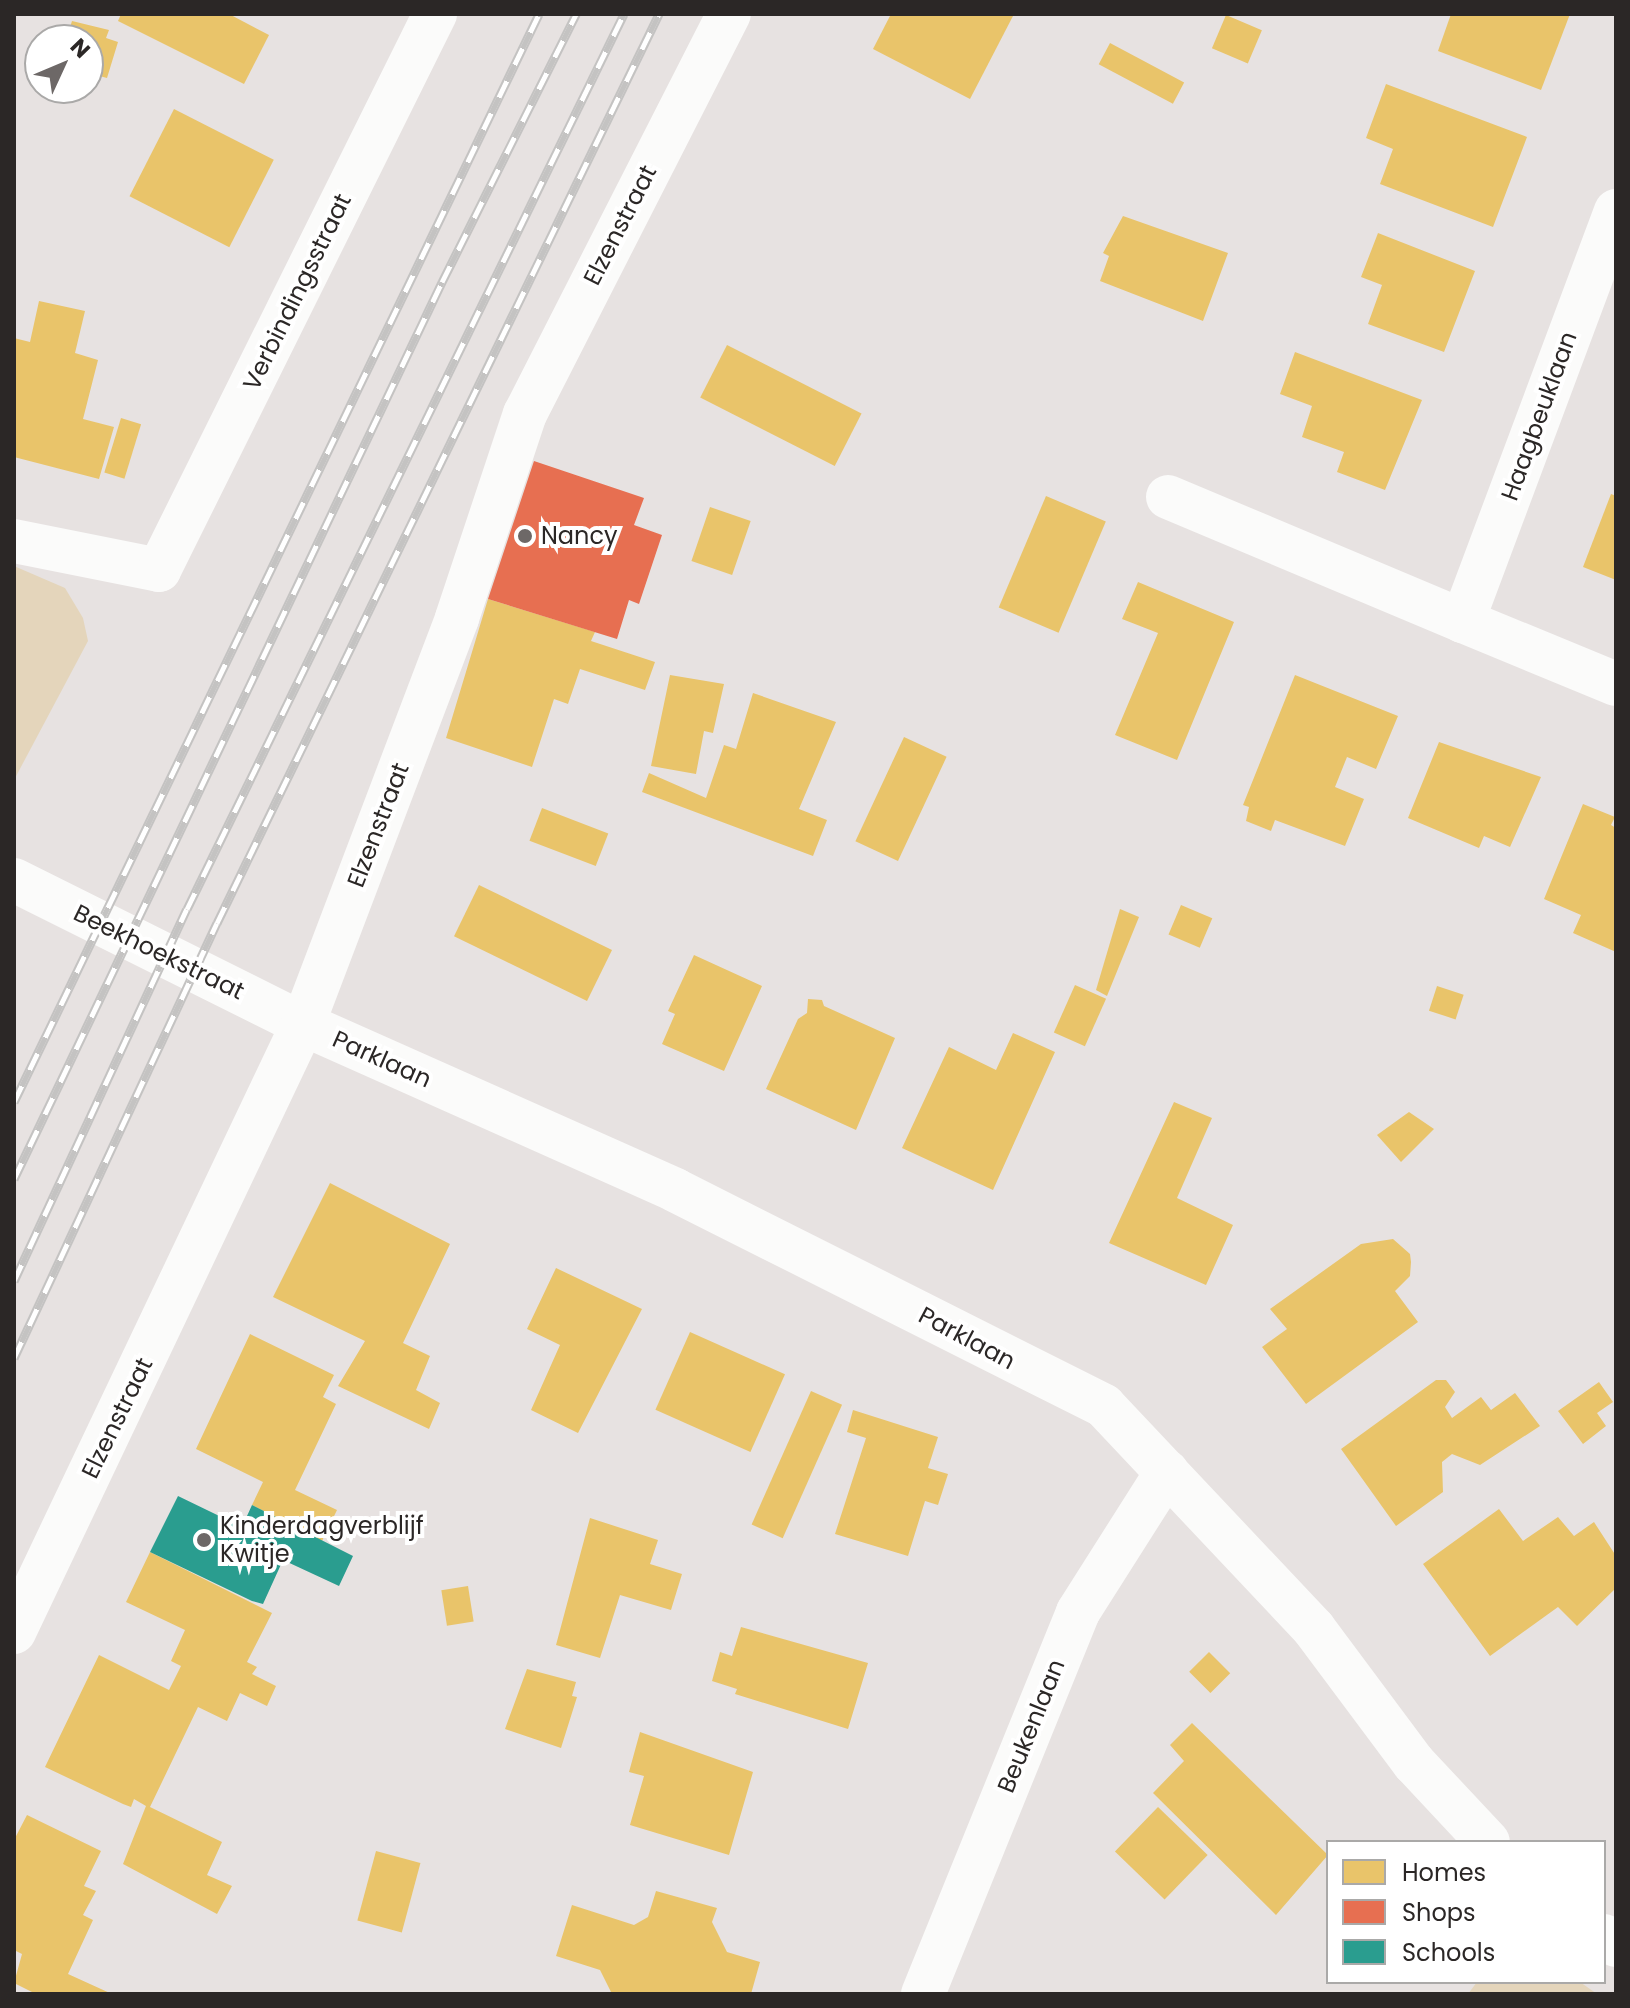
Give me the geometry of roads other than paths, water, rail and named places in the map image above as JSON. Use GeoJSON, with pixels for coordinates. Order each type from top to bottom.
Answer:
{"type":"FeatureCollection","features":[{"type":"Feature","properties":{"kind":"street","name":"Verbindingsstraat"},"geometry":{"type":"LineString","coordinates":[[14,541],[159,570],[435,14]]}},
{"type":"Feature","properties":{"kind":"street","name":"Elzenstraat"},"geometry":{"type":"LineString","coordinates":[[14,1632],[303,1024],[457,618],[525,414],[729,14]]}},
{"type":"Feature","properties":{"kind":"street","name":"Haagbeuklaan"},"geometry":{"type":"LineString","coordinates":[[1463,621],[1616,211]]}},
{"type":"Feature","properties":{"kind":"street"},"geometry":{"type":"LineString","coordinates":[[1168,497],[1616,684]]}},
{"type":"Feature","properties":{"kind":"street","name":"Beekhoekstraat"},"geometry":{"type":"LineString","coordinates":[[14,880],[303,1024]]}},
{"type":"Feature","properties":{"kind":"street","name":"Parklaan"},"geometry":{"type":"LineString","coordinates":[[303,1024],[675,1190],[1104,1406],[1314,1629],[1414,1763],[1486,1840]]}},
{"type":"Feature","properties":{"kind":"street","name":"Beukenlaan"},"geometry":{"type":"LineString","coordinates":[[923,1994],[1078,1612],[1167,1472]]}},
{"type":"Feature","properties":{"kind":"railway"},"geometry":{"type":"LineString","coordinates":[[14,1102],[539,14]]}},
{"type":"Feature","properties":{"kind":"railway"},"geometry":{"type":"LineString","coordinates":[[14,1179],[442,282],[576,14]]}},
{"type":"Feature","properties":{"kind":"railway"},"geometry":{"type":"LineString","coordinates":[[14,1281],[187,909],[624,14]]}},
{"type":"Feature","properties":{"kind":"railway"},"geometry":{"type":"LineString","coordinates":[[14,1358],[217,923],[659,14]]}},
{"type":"Feature","properties":{"kind":"place","name":"Nancy"},"geometry":{"type":"Point","coordinates":[525,536]}},
{"type":"Feature","properties":{"kind":"place","name":"Kinderdagverblijf Kwitje"},"geometry":{"type":"Point","coordinates":[204,1540]}}]}
